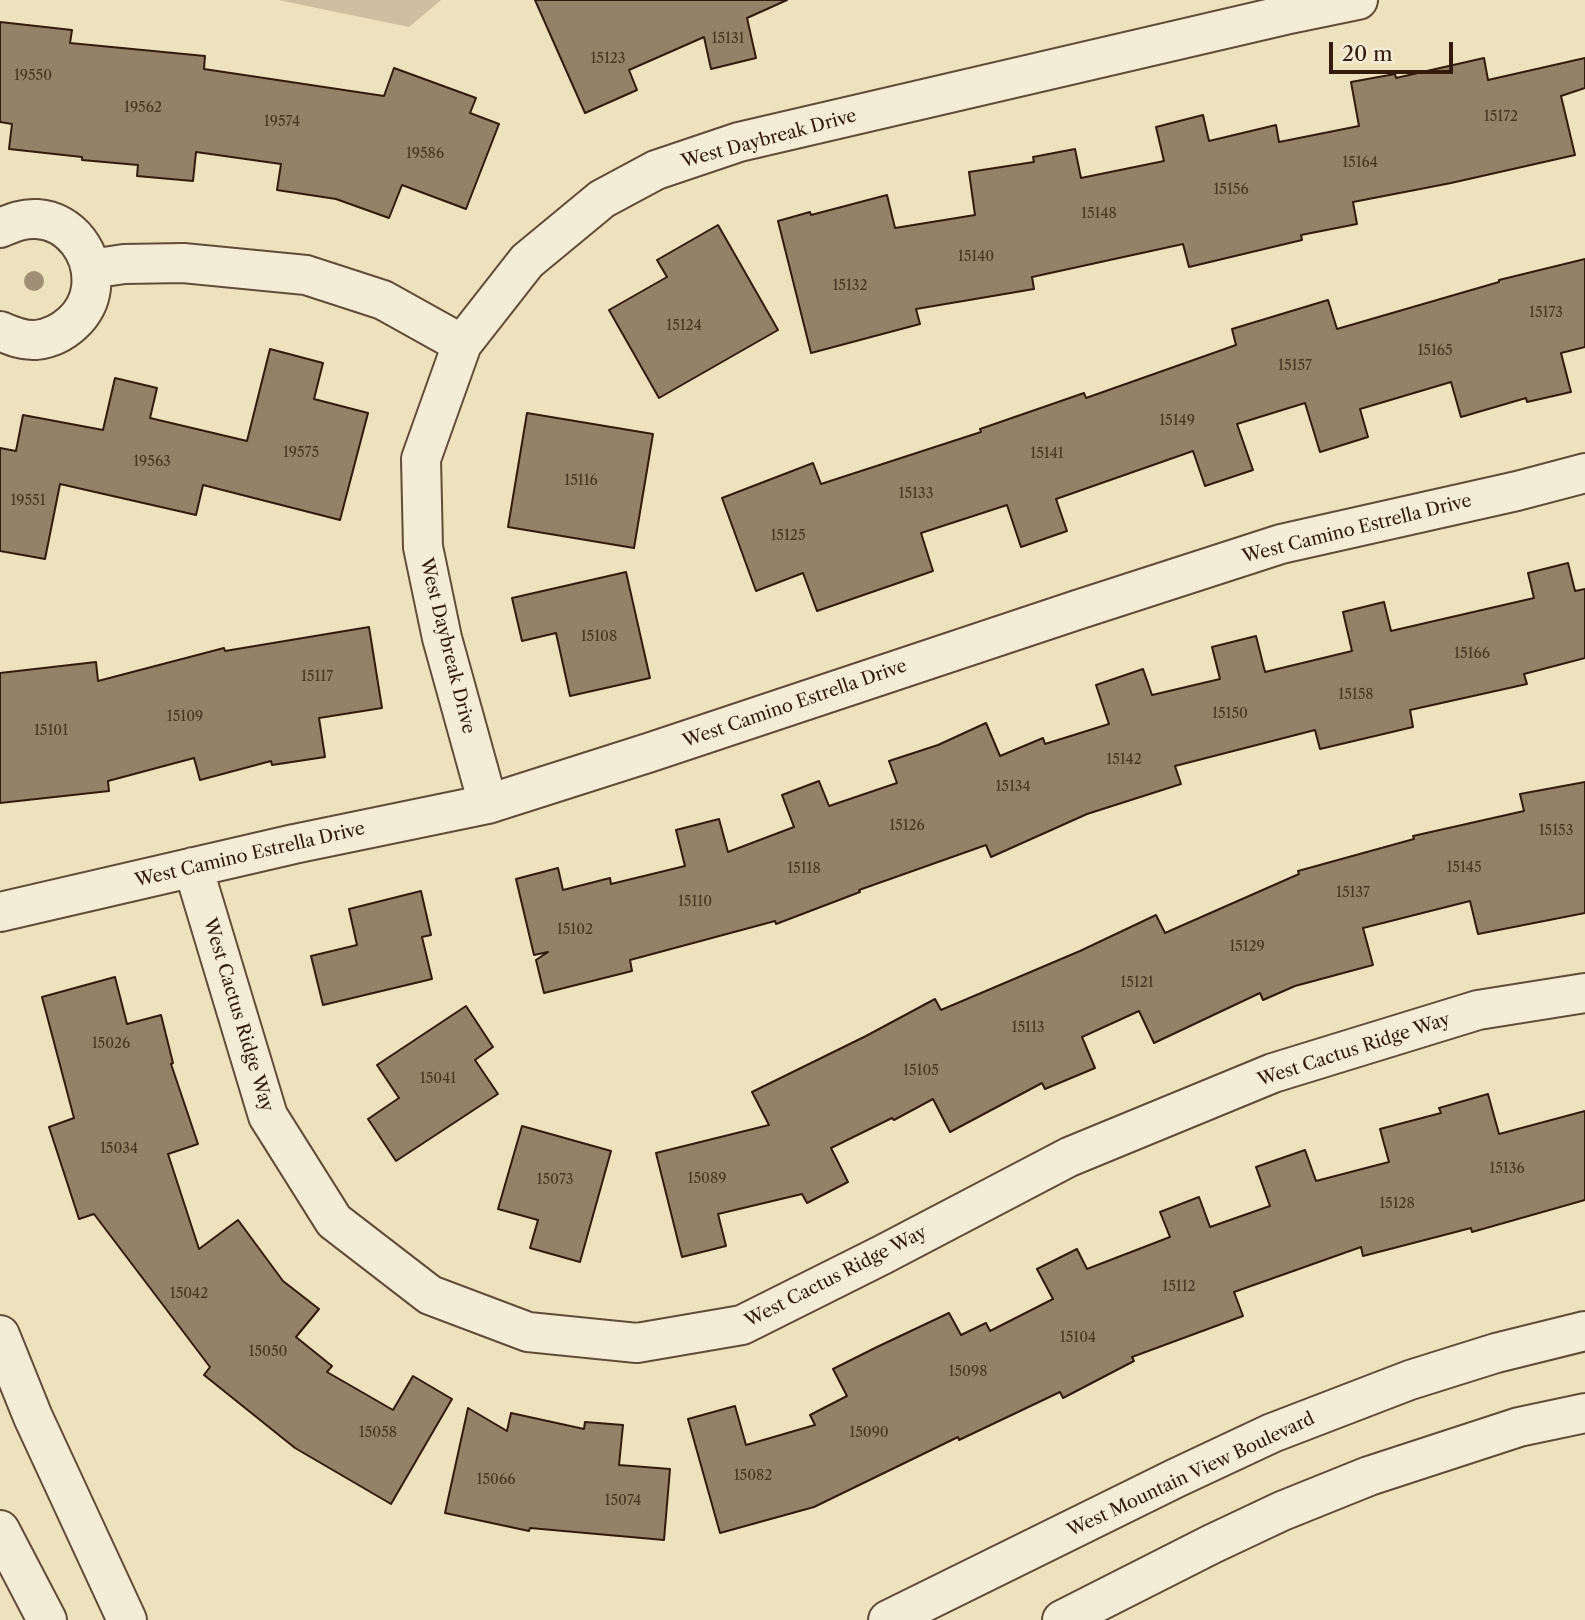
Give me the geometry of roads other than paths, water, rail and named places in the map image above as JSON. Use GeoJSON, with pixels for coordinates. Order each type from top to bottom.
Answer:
{"type":"FeatureCollection","features":[{"type":"Feature","properties":{"kind":"street","name":"West Daybreak Drive"},"geometry":{"type":"LineString","coordinates":[[488,804],[442,638],[423,547],[421,459],[462,344],[527,261],[602,199],[656,170],[740,142],[1358,0]]}},
{"type":"Feature","properties":{"kind":"street"},"geometry":{"type":"LineString","coordinates":[[0,228],[17,220],[37,219],[56,224],[72,234],[84,250],[91,269],[91,289],[85,308],[73,324],[56,335],[36,340],[16,338],[0,331]]}},
{"type":"Feature","properties":{"kind":"street"},"geometry":{"type":"LineString","coordinates":[[91,269],[124,264],[183,263],[306,275],[383,300],[462,344]]}},
{"type":"Feature","properties":{"kind":"street","name":"West Camino Estrella Drive"},"geometry":{"type":"LineString","coordinates":[[0,912],[294,844],[488,804],[1281,544],[1585,473]]}},
{"type":"Feature","properties":{"kind":"street","name":"West Cactus Ridge Way"},"geometry":{"type":"LineString","coordinates":[[193,867],[268,1116],[334,1221],[430,1296],[528,1332],[623,1342],[637,1343],[742,1325],[883,1255],[1069,1157],[1273,1073],[1478,1010],[1585,993]]}},
{"type":"Feature","properties":{"kind":"street","name":"West Mountain View Boulevard"},"geometry":{"type":"LineString","coordinates":[[888,1620],[1272,1433],[1410,1380],[1496,1353],[1585,1331]]}},
{"type":"Feature","properties":{"kind":"street"},"geometry":{"type":"LineString","coordinates":[[0,1335],[33,1417],[127,1620]]}},
{"type":"Feature","properties":{"kind":"street"},"geometry":{"type":"LineString","coordinates":[[1062,1620],[1224,1538],[1369,1476],[1519,1427],[1585,1413]]}},
{"type":"Feature","properties":{"kind":"street"},"geometry":{"type":"LineString","coordinates":[[0,1530],[47,1620]]}}]}
